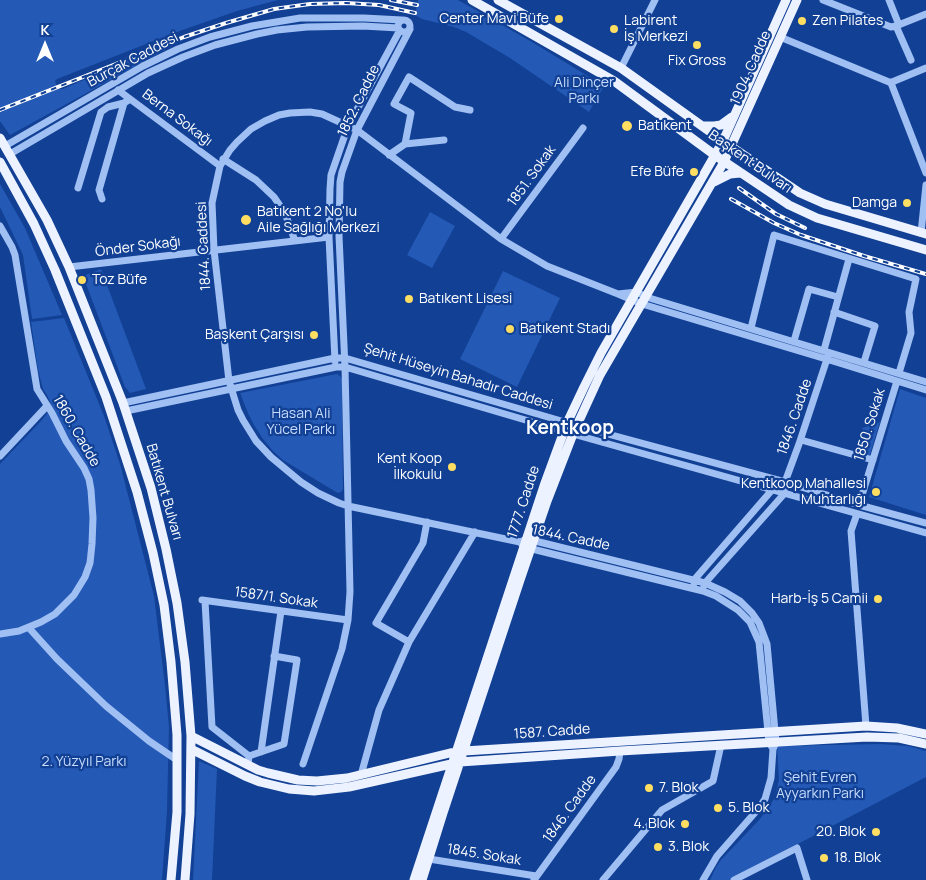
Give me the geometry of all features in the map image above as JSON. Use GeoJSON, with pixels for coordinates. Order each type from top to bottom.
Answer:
{"type":"FeatureCollection","features":[{"type":"Feature","properties":{"kind":"main road","name":"Başkent Bulvarı"},"geometry":{"type":"LineString","coordinates":[[472,0],[614,80],[724,162],[789,206],[806,214],[926,250]]}},
{"type":"Feature","properties":{"kind":"main road","name":"Başkent Bulvarı"},"geometry":{"type":"LineString","coordinates":[[498,0],[621,68],[793,189],[826,204],[924,233]]}},
{"type":"Feature","properties":{"kind":"main road","name":"1904. Cadde"},"geometry":{"type":"LineString","coordinates":[[716,156],[786,0]]}},
{"type":"Feature","properties":{"kind":"main road","name":"1904. Cadde"},"geometry":{"type":"LineString","coordinates":[[724,162],[797,0]]}},
{"type":"Feature","properties":{"kind":"main road"},"geometry":{"type":"LineString","coordinates":[[700,125],[721,125],[736,113]]}},
{"type":"Feature","properties":{"kind":"main road","name":"Batıkent Bulvarı"},"geometry":{"type":"LineString","coordinates":[[2,144],[10,154],[47,220],[69,268],[125,407],[150,488],[166,549],[178,603],[191,736],[190,814],[185,880]]}},
{"type":"Feature","properties":{"kind":"main road"},"geometry":{"type":"LineString","coordinates":[[0,161],[10,154]]}},
{"type":"Feature","properties":{"kind":"main road","name":"1777. Cadde"},"geometry":{"type":"LineString","coordinates":[[414,880],[460,751],[545,483],[565,427],[599,357],[716,156]]}},
{"type":"Feature","properties":{"kind":"main road","name":"Batıkent Bulvarı"},"geometry":{"type":"LineString","coordinates":[[0,161],[56,270],[106,397],[137,492],[153,553],[164,605],[177,736],[177,812],[171,880]]}},
{"type":"Feature","properties":{"kind":"main road","name":"1777. Cadde"},"geometry":{"type":"LineString","coordinates":[[527,544],[548,501],[575,429],[600,375],[724,162]]}},
{"type":"Feature","properties":{"kind":"main road"},"geometry":{"type":"LineString","coordinates":[[712,184],[724,176],[740,173]]}},
{"type":"Feature","properties":{"kind":"main road","name":"1587. Cadde"},"geometry":{"type":"LineString","coordinates":[[191,736],[248,760],[268,774],[302,781],[338,780],[460,751],[866,726],[888,726],[926,734]]}},
{"type":"Feature","properties":{"kind":"main road","name":"1587. Cadde"},"geometry":{"type":"LineString","coordinates":[[191,749],[260,782],[289,789],[314,791],[349,787],[456,762],[721,745],[773,744],[876,736],[899,738],[926,744]]}},
{"type":"Feature","properties":{"kind":"main road"},"geometry":{"type":"LineString","coordinates":[[619,741],[620,751]]}},
{"type":"Feature","properties":{"kind":"main road","name":"1777. Cadde"},"geometry":{"type":"LineString","coordinates":[[422,880],[456,762]]}},
{"type":"Feature","properties":{"kind":"street"},"geometry":{"type":"LineString","coordinates":[[621,68],[654,0]]}},
{"type":"Feature","properties":{"kind":"street"},"geometry":{"type":"LineString","coordinates":[[823,0],[889,27],[898,26],[926,14]]}},
{"type":"Feature","properties":{"kind":"street"},"geometry":{"type":"LineString","coordinates":[[889,0],[911,60]]}},
{"type":"Feature","properties":{"kind":"street","name":"Burçak Caddesi"},"geometry":{"type":"LineString","coordinates":[[2,144],[143,66],[178,49],[210,37],[252,26],[300,18],[402,20]]}},
{"type":"Feature","properties":{"kind":"street"},"geometry":{"type":"LineString","coordinates":[[402,20],[406,20],[409,22],[410,29],[405,32],[399,29],[398,24],[402,20]]}},
{"type":"Feature","properties":{"kind":"street","name":"Burçak Caddesi"},"geometry":{"type":"LineString","coordinates":[[10,154],[159,67],[215,45],[290,28],[363,26],[399,29]]}},
{"type":"Feature","properties":{"kind":"street","name":"1852. Cadde"},"geometry":{"type":"LineString","coordinates":[[336,367],[329,237],[331,175],[348,126],[399,29]]}},
{"type":"Feature","properties":{"kind":"street","name":"1852. Cadde"},"geometry":{"type":"LineString","coordinates":[[303,764],[342,649],[348,620],[350,592],[345,358],[339,236],[341,175],[357,130],[410,29]]}},
{"type":"Feature","properties":{"kind":"street"},"geometry":{"type":"LineString","coordinates":[[780,37],[891,83],[926,68]]}},
{"type":"Feature","properties":{"kind":"street"},"geometry":{"type":"LineString","coordinates":[[405,144],[410,113],[394,104],[409,77],[455,107],[470,110]]}},
{"type":"Feature","properties":{"kind":"street"},"geometry":{"type":"LineString","coordinates":[[891,83],[926,172]]}},
{"type":"Feature","properties":{"kind":"street","name":"Berna Sokağı"},"geometry":{"type":"LineString","coordinates":[[118,90],[127,101],[222,163],[256,180],[283,208],[294,241]]}},
{"type":"Feature","properties":{"kind":"street"},"geometry":{"type":"LineString","coordinates":[[78,188],[101,112],[108,106],[127,101]]}},
{"type":"Feature","properties":{"kind":"street"},"geometry":{"type":"LineString","coordinates":[[102,198],[98,190],[127,101]]}},
{"type":"Feature","properties":{"kind":"street","name":"1844. Caddesi"},"geometry":{"type":"LineString","coordinates":[[527,544],[348,506],[312,489],[281,466],[256,441],[236,405],[229,380],[214,250],[212,206],[222,163],[230,150],[246,133],[265,120],[279,115],[314,112],[357,130],[501,240],[547,266],[618,294],[634,296]]}},
{"type":"Feature","properties":{"kind":"street","name":"1851. Sokak"},"geometry":{"type":"LineString","coordinates":[[501,240],[583,128]]}},
{"type":"Feature","properties":{"kind":"street"},"geometry":{"type":"LineString","coordinates":[[389,155],[405,144],[444,140]]}},
{"type":"Feature","properties":{"kind":"street"},"geometry":{"type":"LineString","coordinates":[[924,233],[926,185]]}},
{"type":"Feature","properties":{"kind":"street","name":"1860. Cadde"},"geometry":{"type":"LineString","coordinates":[[0,634],[14,633],[29,628],[54,614],[74,595],[88,570],[92,554],[93,507],[92,490],[84,468],[41,397],[35,381],[15,255],[1,229]]}},
{"type":"Feature","properties":{"kind":"street"},"geometry":{"type":"LineString","coordinates":[[751,328],[774,235],[916,279],[909,312],[911,333],[899,373]]}},
{"type":"Feature","properties":{"kind":"street","name":"Önder Sokağı"},"geometry":{"type":"LineString","coordinates":[[69,268],[329,237]]}},
{"type":"Feature","properties":{"kind":"street","name":"1846. Cadde"},"geometry":{"type":"LineString","coordinates":[[784,494],[785,482],[801,440],[827,354],[834,312],[849,259]]}},
{"type":"Feature","properties":{"kind":"street"},"geometry":{"type":"LineString","coordinates":[[794,341],[809,289],[838,297]]}},
{"type":"Feature","properties":{"kind":"street"},"geometry":{"type":"LineString","coordinates":[[634,296],[644,301],[827,354],[864,362],[926,382]]}},
{"type":"Feature","properties":{"kind":"street"},"geometry":{"type":"LineString","coordinates":[[644,301],[794,341],[897,381],[926,390]]}},
{"type":"Feature","properties":{"kind":"street"},"geometry":{"type":"LineString","coordinates":[[834,312],[875,326],[864,362]]}},
{"type":"Feature","properties":{"kind":"street","name":"Şehit Hüseyin Bahadır Caddesi"},"geometry":{"type":"LineString","coordinates":[[125,407],[229,380],[335,358],[345,358],[565,427]]}},
{"type":"Feature","properties":{"kind":"street","name":"Şehit Hüseyin Bahadır Caddesi"},"geometry":{"type":"LineString","coordinates":[[125,407],[231,389],[336,367],[345,367],[565,427],[638,443],[785,482],[926,523]]}},
{"type":"Feature","properties":{"kind":"street","name":"1850. Sokak"},"geometry":{"type":"LineString","coordinates":[[859,505],[897,381]]}},
{"type":"Feature","properties":{"kind":"street"},"geometry":{"type":"LineString","coordinates":[[0,456],[47,406]]}},
{"type":"Feature","properties":{"kind":"street","name":"Şehit Hüseyin Bahadır Caddesi"},"geometry":{"type":"LineString","coordinates":[[575,429],[784,494],[926,534]]}},
{"type":"Feature","properties":{"kind":"street"},"geometry":{"type":"LineString","coordinates":[[801,440],[873,460]]}},
{"type":"Feature","properties":{"kind":"street"},"geometry":{"type":"LineString","coordinates":[[692,588],[694,580],[772,490],[785,482]]}},
{"type":"Feature","properties":{"kind":"street"},"geometry":{"type":"LineString","coordinates":[[703,591],[705,583],[784,494]]}},
{"type":"Feature","properties":{"kind":"street"},"geometry":{"type":"LineString","coordinates":[[857,514],[851,531],[866,726]]}},
{"type":"Feature","properties":{"kind":"street"},"geometry":{"type":"LineString","coordinates":[[409,642],[376,623],[423,543],[427,522]]}},
{"type":"Feature","properties":{"kind":"street"},"geometry":{"type":"LineString","coordinates":[[361,775],[379,710],[409,642],[475,532]]}},
{"type":"Feature","properties":{"kind":"street","name":"1844. Cadde"},"geometry":{"type":"LineString","coordinates":[[527,544],[705,583],[740,601],[752,613],[763,630],[768,651],[773,744],[771,778],[765,799],[717,856],[703,880]]}},
{"type":"Feature","properties":{"kind":"street","name":"1844. Cadde"},"geometry":{"type":"LineString","coordinates":[[527,544],[703,591],[724,600],[738,610],[750,622],[757,635],[761,650],[772,732]]}},
{"type":"Feature","properties":{"kind":"street","name":"1587/1. Sokak"},"geometry":{"type":"LineString","coordinates":[[248,760],[212,727],[202,601],[348,620]]}},
{"type":"Feature","properties":{"kind":"street"},"geometry":{"type":"LineString","coordinates":[[260,752],[281,611]]}},
{"type":"Feature","properties":{"kind":"street"},"geometry":{"type":"LineString","coordinates":[[29,628],[57,659],[106,706],[149,741],[177,760]]}},
{"type":"Feature","properties":{"kind":"street"},"geometry":{"type":"LineString","coordinates":[[248,760],[260,752],[284,744],[296,660],[274,656]]}},
{"type":"Feature","properties":{"kind":"street"},"geometry":{"type":"LineString","coordinates":[[202,754],[199,746],[207,744]]}},
{"type":"Feature","properties":{"kind":"street"},"geometry":{"type":"LineString","coordinates":[[603,880],[662,810],[713,781],[721,745]]}},
{"type":"Feature","properties":{"kind":"street","name":"1846. Cadde"},"geometry":{"type":"LineString","coordinates":[[535,878],[616,767],[620,751]]}},
{"type":"Feature","properties":{"kind":"street"},"geometry":{"type":"LineString","coordinates":[[734,880],[797,848],[807,880]]}},
{"type":"Feature","properties":{"kind":"street","name":"1845. Sokak"},"geometry":{"type":"LineString","coordinates":[[429,859],[535,878]]}},
{"type":"Feature","properties":{"kind":"green space"},"geometry":{"type":"Polygon","coordinates":[[[0,0],[278,0],[237,11],[174,33],[57,79],[55,81],[58,89],[63,89],[139,56],[185,39],[10,135],[0,121],[0,0]]]}},
{"type":"Feature","properties":{"kind":"green space","name":"Ali Dinçer Parkı"},"geometry":{"type":"Polygon","coordinates":[[[418,0],[458,0],[604,86],[589,112],[510,58],[466,32],[422,19],[415,15],[418,0]]]}},
{"type":"Feature","properties":{"kind":"green space"},"geometry":{"type":"Polygon","coordinates":[[[0,184],[25,228],[62,315],[32,319],[23,255],[0,207],[0,184]]]}},
{"type":"Feature","properties":{"kind":"green space"},"geometry":{"type":"Polygon","coordinates":[[[430,212],[455,226],[432,268],[407,255],[430,212]]]}},
{"type":"Feature","properties":{"kind":"green space"},"geometry":{"type":"Polygon","coordinates":[[[101,269],[146,389],[130,393],[125,387],[83,276],[101,269]]]}},
{"type":"Feature","properties":{"kind":"green space","name":"Batıkent Stadı"},"geometry":{"type":"Polygon","coordinates":[[[503,271],[560,298],[517,387],[460,359],[503,271]]]}},
{"type":"Feature","properties":{"kind":"green space","name":"2. Yüzyıl Parkı"},"geometry":{"type":"Polygon","coordinates":[[[64,318],[104,416],[120,464],[154,596],[169,727],[167,811],[162,880],[0,880],[0,464],[52,407],[43,389],[38,370],[31,322],[64,318]]]}},
{"type":"Feature","properties":{"kind":"green space","name":"Hasan Ali Yücel Parkı"},"geometry":{"type":"Polygon","coordinates":[[[337,374],[342,379],[343,489],[338,493],[283,460],[273,451],[254,425],[240,393],[337,374]]]}},
{"type":"Feature","properties":{"kind":"green space"},"geometry":{"type":"Polygon","coordinates":[[[900,389],[926,398],[926,515],[869,497],[900,389]]]}},
{"type":"Feature","properties":{"kind":"green space"},"geometry":{"type":"Polygon","coordinates":[[[880,422],[869,458],[867,457],[862,428],[880,422]]]}},
{"type":"Feature","properties":{"kind":"green space","name":"Şehit Evren Ayyarkın Parkı"},"geometry":{"type":"Polygon","coordinates":[[[880,744],[908,746],[926,751],[926,777],[729,880],[710,880],[721,860],[760,819],[774,799],[779,780],[777,746],[880,744]]]}},
{"type":"Feature","properties":{"kind":"green space"},"geometry":{"type":"Polygon","coordinates":[[[199,761],[217,769],[212,880],[193,880],[199,761]]]}},
{"type":"Feature","properties":{"kind":"railway"},"geometry":{"type":"LineString","coordinates":[[391,0],[417,5]]}},
{"type":"Feature","properties":{"kind":"railway"},"geometry":{"type":"LineString","coordinates":[[0,110],[184,37],[274,9],[310,4],[346,3],[379,5],[415,13]]}},
{"type":"Feature","properties":{"kind":"railway"},"geometry":{"type":"LineString","coordinates":[[739,188],[776,214],[805,228]]}},
{"type":"Feature","properties":{"kind":"railway"},"geometry":{"type":"LineString","coordinates":[[731,199],[774,223],[801,235],[926,274]]}},
{"type":"Feature","properties":{"kind":"place","name":"Center Mavi Büfe"},"geometry":{"type":"Point","coordinates":[559,19]}},
{"type":"Feature","properties":{"kind":"place","name":"Zen Pilates"},"geometry":{"type":"Point","coordinates":[802,21]}},
{"type":"Feature","properties":{"kind":"place","name":"Labirent İş Merkezi"},"geometry":{"type":"Point","coordinates":[614,29]}},
{"type":"Feature","properties":{"kind":"place","name":"Fix Gross"},"geometry":{"type":"Point","coordinates":[697,45]}},
{"type":"Feature","properties":{"kind":"place","name":"Batıkent"},"geometry":{"type":"Point","coordinates":[627,126]}},
{"type":"Feature","properties":{"kind":"place","name":"Efe Büfe"},"geometry":{"type":"Point","coordinates":[694,172]}},
{"type":"Feature","properties":{"kind":"place","name":"Damga"},"geometry":{"type":"Point","coordinates":[907,203]}},
{"type":"Feature","properties":{"kind":"place","name":"Batıkent 2 No'lu Aile Sağlığı Merkezi"},"geometry":{"type":"Point","coordinates":[246,220]}},
{"type":"Feature","properties":{"kind":"place","name":"Toz Büfe"},"geometry":{"type":"Point","coordinates":[82,280]}},
{"type":"Feature","properties":{"kind":"place","name":"Batıkent Lisesi"},"geometry":{"type":"Point","coordinates":[409,299]}},
{"type":"Feature","properties":{"kind":"place","name":"Batıkent Stadı"},"geometry":{"type":"Point","coordinates":[510,329]}},
{"type":"Feature","properties":{"kind":"place","name":"Başkent Çarşısı"},"geometry":{"type":"Point","coordinates":[314,335]}},
{"type":"Feature","properties":{"kind":"place","name":"Kent Koop İlkokulu"},"geometry":{"type":"Point","coordinates":[452,467]}},
{"type":"Feature","properties":{"kind":"place","name":"Kentkoop Mahallesi Muhtarlığı"},"geometry":{"type":"Point","coordinates":[876,492]}},
{"type":"Feature","properties":{"kind":"place","name":"Harb-İş 5 Camii"},"geometry":{"type":"Point","coordinates":[878,599]}},
{"type":"Feature","properties":{"kind":"place","name":"7. Blok"},"geometry":{"type":"Point","coordinates":[649,788]}},
{"type":"Feature","properties":{"kind":"place","name":"5. Blok"},"geometry":{"type":"Point","coordinates":[718,808]}},
{"type":"Feature","properties":{"kind":"place","name":"4. Blok"},"geometry":{"type":"Point","coordinates":[685,824]}},
{"type":"Feature","properties":{"kind":"place","name":"20. Blok"},"geometry":{"type":"Point","coordinates":[876,832]}},
{"type":"Feature","properties":{"kind":"place","name":"3. Blok"},"geometry":{"type":"Point","coordinates":[658,847]}},
{"type":"Feature","properties":{"kind":"place","name":"18. Blok"},"geometry":{"type":"Point","coordinates":[824,858]}},
{"type":"Feature","properties":{"kind":"district","name":"Kentkoop"},"geometry":{"type":"Point","coordinates":[570,429]}}]}
